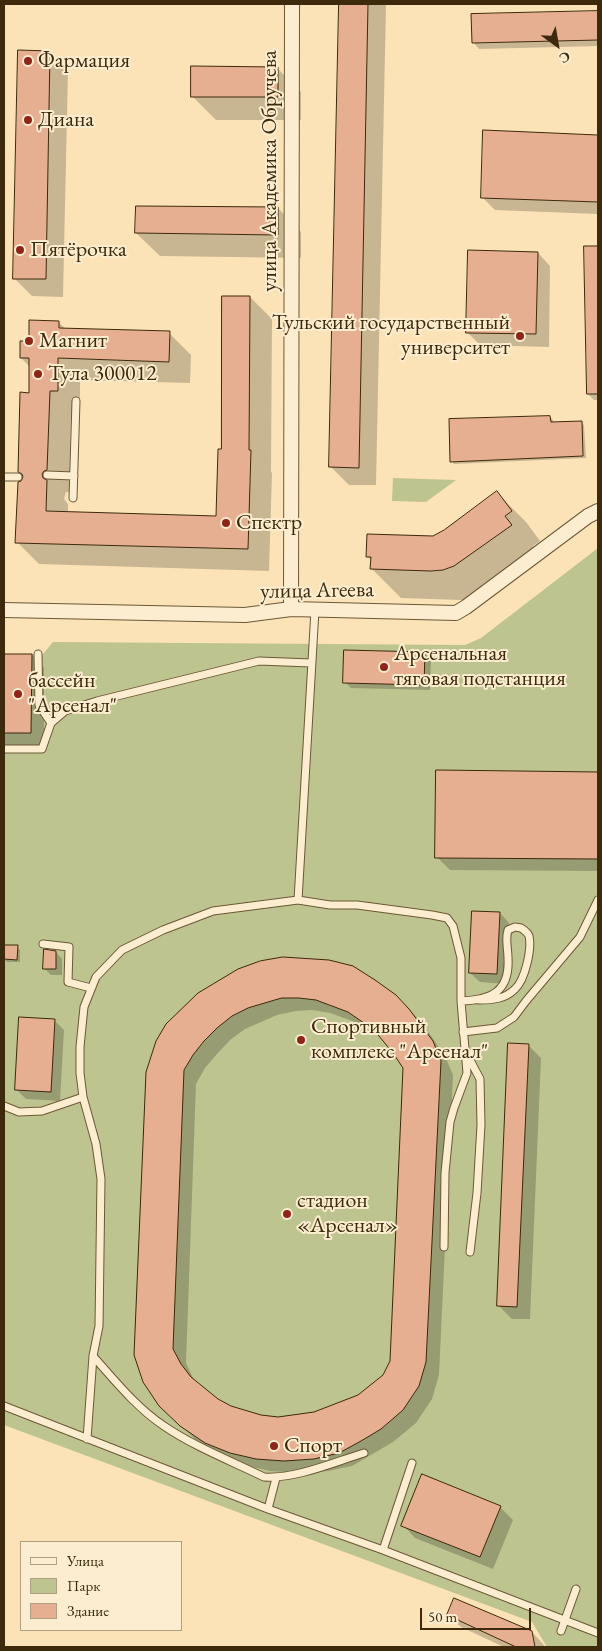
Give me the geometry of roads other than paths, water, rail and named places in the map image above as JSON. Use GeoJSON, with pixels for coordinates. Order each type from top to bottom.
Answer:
{"type":"FeatureCollection","features":[{"type":"Feature","properties":{"kind":"street","name":"улица Академика Обручева"},"geometry":{"type":"LineString","coordinates":[[291,609],[292,4]]}},
{"type":"Feature","properties":{"kind":"street","name":"улица Агеева"},"geometry":{"type":"LineString","coordinates":[[4,610],[245,614],[291,609],[456,613],[466,608],[588,516],[598,511]]}},
{"type":"Feature","properties":{"kind":"lane"},"geometry":{"type":"LineString","coordinates":[[73,498],[76,401]]}},
{"type":"Feature","properties":{"kind":"lane"},"geometry":{"type":"LineString","coordinates":[[47,475],[74,476]]}},
{"type":"Feature","properties":{"kind":"lane"},"geometry":{"type":"LineString","coordinates":[[4,477],[18,477]]}},
{"type":"Feature","properties":{"kind":"lane"},"geometry":{"type":"LineString","coordinates":[[298,900],[315,610]]}},
{"type":"Feature","properties":{"kind":"lane"},"geometry":{"type":"LineString","coordinates":[[38,654],[39,704],[52,723]]}},
{"type":"Feature","properties":{"kind":"lane"},"geometry":{"type":"LineString","coordinates":[[4,749],[42,749],[52,723],[65,711],[97,701],[260,661],[311,663]]}},
{"type":"Feature","properties":{"kind":"lane"},"geometry":{"type":"LineString","coordinates":[[87,1439],[93,1356],[98,1326],[101,1179],[96,1144],[80,1073],[80,1047],[84,1006],[91,988],[96,977],[122,950],[163,930],[213,911],[298,900],[432,914],[447,918],[453,926],[461,958],[461,1001],[467,1073],[450,1122],[445,1172],[444,1247]]}},
{"type":"Feature","properties":{"kind":"lane"},"geometry":{"type":"LineString","coordinates":[[463,1032],[497,1028],[514,1017],[580,937],[598,900]]}},
{"type":"Feature","properties":{"kind":"lane"},"geometry":{"type":"LineString","coordinates":[[461,1001],[479,1000],[497,999],[517,988],[528,960],[529,935],[521,928],[515,927],[508,930],[506,936],[508,969],[503,988],[479,1000]]}},
{"type":"Feature","properties":{"kind":"lane"},"geometry":{"type":"LineString","coordinates":[[43,944],[68,947],[68,982],[91,988]]}},
{"type":"Feature","properties":{"kind":"lane"},"geometry":{"type":"LineString","coordinates":[[463,1032],[471,1062],[480,1079],[477,1193],[470,1252]]}},
{"type":"Feature","properties":{"kind":"lane"},"geometry":{"type":"LineString","coordinates":[[4,1106],[18,1112],[42,1111],[84,1097]]}},
{"type":"Feature","properties":{"kind":"lane"},"geometry":{"type":"LineString","coordinates":[[93,1356],[133,1400],[163,1426],[187,1440],[264,1477],[276,1478],[292,1475],[364,1453]]}},
{"type":"Feature","properties":{"kind":"lane"},"geometry":{"type":"LineString","coordinates":[[4,1406],[268,1510],[383,1550],[598,1633]]}},
{"type":"Feature","properties":{"kind":"lane"},"geometry":{"type":"LineString","coordinates":[[383,1550],[412,1463]]}},
{"type":"Feature","properties":{"kind":"lane"},"geometry":{"type":"LineString","coordinates":[[268,1510],[276,1478]]}},
{"type":"Feature","properties":{"kind":"lane"},"geometry":{"type":"LineString","coordinates":[[561,1631],[576,1588]]}},
{"type":"Feature","properties":{"kind":"place","name":"Фармация"},"geometry":{"type":"Point","coordinates":[28,61]}},
{"type":"Feature","properties":{"kind":"place","name":"Диана"},"geometry":{"type":"Point","coordinates":[28,120]}},
{"type":"Feature","properties":{"kind":"place","name":"Пятёрочка"},"geometry":{"type":"Point","coordinates":[20,250]}},
{"type":"Feature","properties":{"kind":"place","name":"Тульский государственный университет"},"geometry":{"type":"Point","coordinates":[520,336]}},
{"type":"Feature","properties":{"kind":"place","name":"Магнит"},"geometry":{"type":"Point","coordinates":[29,341]}},
{"type":"Feature","properties":{"kind":"place","name":"Тула 300012"},"geometry":{"type":"Point","coordinates":[38,374]}},
{"type":"Feature","properties":{"kind":"place","name":"Спектр"},"geometry":{"type":"Point","coordinates":[226,523]}},
{"type":"Feature","properties":{"kind":"place","name":"Арсенальная тяговая подстанция"},"geometry":{"type":"Point","coordinates":[384,667]}},
{"type":"Feature","properties":{"kind":"place","name":"бассейн \"Арсенал\""},"geometry":{"type":"Point","coordinates":[18,694]}},
{"type":"Feature","properties":{"kind":"place","name":"Спортивный комплекс \"Арсенал\""},"geometry":{"type":"Point","coordinates":[301,1040]}},
{"type":"Feature","properties":{"kind":"place","name":"стадион «Арсенал»"},"geometry":{"type":"Point","coordinates":[287,1214]}},
{"type":"Feature","properties":{"kind":"place","name":"Спорт"},"geometry":{"type":"Point","coordinates":[274,1446]}}]}
